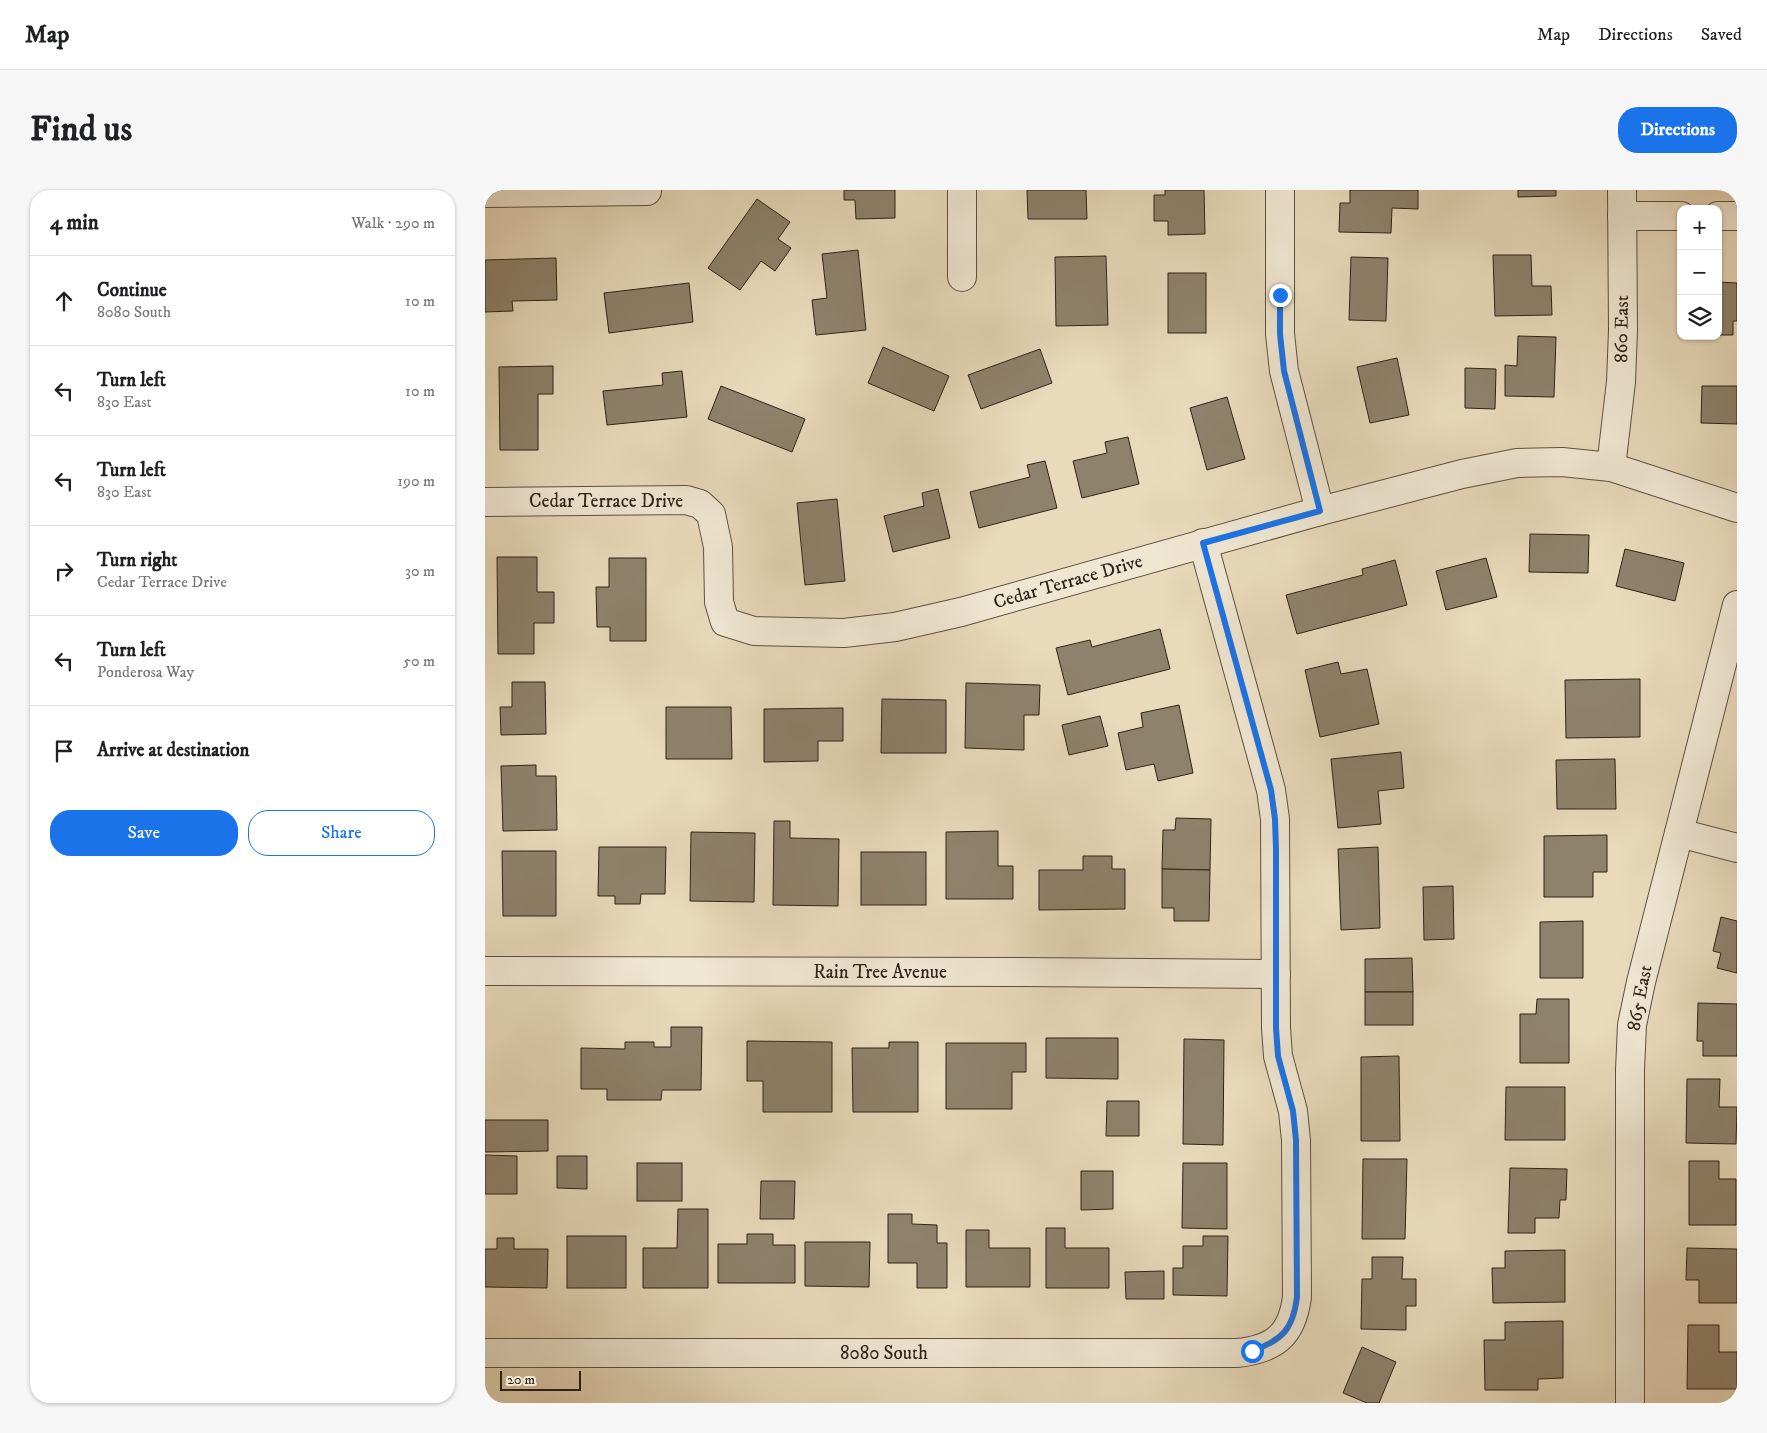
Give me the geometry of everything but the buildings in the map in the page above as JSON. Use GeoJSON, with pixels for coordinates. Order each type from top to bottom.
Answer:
{"type":"FeatureCollection","features":[{"type":"Feature","properties":{"kind":"street"},"geometry":{"type":"LineString","coordinates":[[962,190],[962,277]]}},
{"type":"Feature","properties":{"kind":"street"},"geometry":{"type":"LineString","coordinates":[[1279,190],[1280,334],[1284,371],[1320,511]]}},
{"type":"Feature","properties":{"kind":"street"},"geometry":{"type":"LineString","coordinates":[[485,193],[647,191]]}},
{"type":"Feature","properties":{"kind":"street"},"geometry":{"type":"LineString","coordinates":[[1623,203],[1677,215]]}},
{"type":"Feature","properties":{"kind":"street","name":"860 East"},"geometry":{"type":"LineString","coordinates":[[1611,467],[1621,382],[1623,203]]}},
{"type":"Feature","properties":{"kind":"street"},"geometry":{"type":"LineString","coordinates":[[1722,216],[1737,216]]}},
{"type":"Feature","properties":{"kind":"street","name":"Cedar Terrace Drive"},"geometry":{"type":"LineString","coordinates":[[485,502],[686,500],[700,504],[711,514],[718,547],[717,591],[720,611],[725,622],[754,631],[844,632],[895,627],[961,612],[1320,511],[1462,474],[1517,463],[1562,462],[1611,467],[1737,508]]}},
{"type":"Feature","properties":{"kind":"street"},"geometry":{"type":"LineString","coordinates":[[1203,543],[1271,790],[1275,819],[1276,849],[1276,974]]}},
{"type":"Feature","properties":{"kind":"street","name":"865 East"},"geometry":{"type":"LineString","coordinates":[[1630,1403],[1630,1070],[1632,1025],[1641,982],[1737,605]]}},
{"type":"Feature","properties":{"kind":"street"},"geometry":{"type":"LineString","coordinates":[[1679,833],[1737,848]]}},
{"type":"Feature","properties":{"kind":"street","name":"Rain Tree Avenue"},"geometry":{"type":"LineString","coordinates":[[485,971],[1276,974]]}},
{"type":"Feature","properties":{"kind":"street","name":"8080 South"},"geometry":{"type":"LineString","coordinates":[[485,1353],[1237,1353],[1252,1351],[1279,1339],[1289,1327],[1295,1312],[1297,1297],[1296,1140],[1293,1111],[1278,1056],[1276,974]]}},
{"type":"Feature","properties":{"kind":"route"},"geometry":{"type":"LineString","coordinates":[[1252,1351],[1279,1339],[1289,1327],[1295,1312],[1297,1297],[1296,1140],[1293,1111],[1278,1056],[1276,1028],[1276,849],[1275,819],[1271,790],[1203,543],[1320,511],[1284,371],[1280,334],[1280,295]]}}]}
